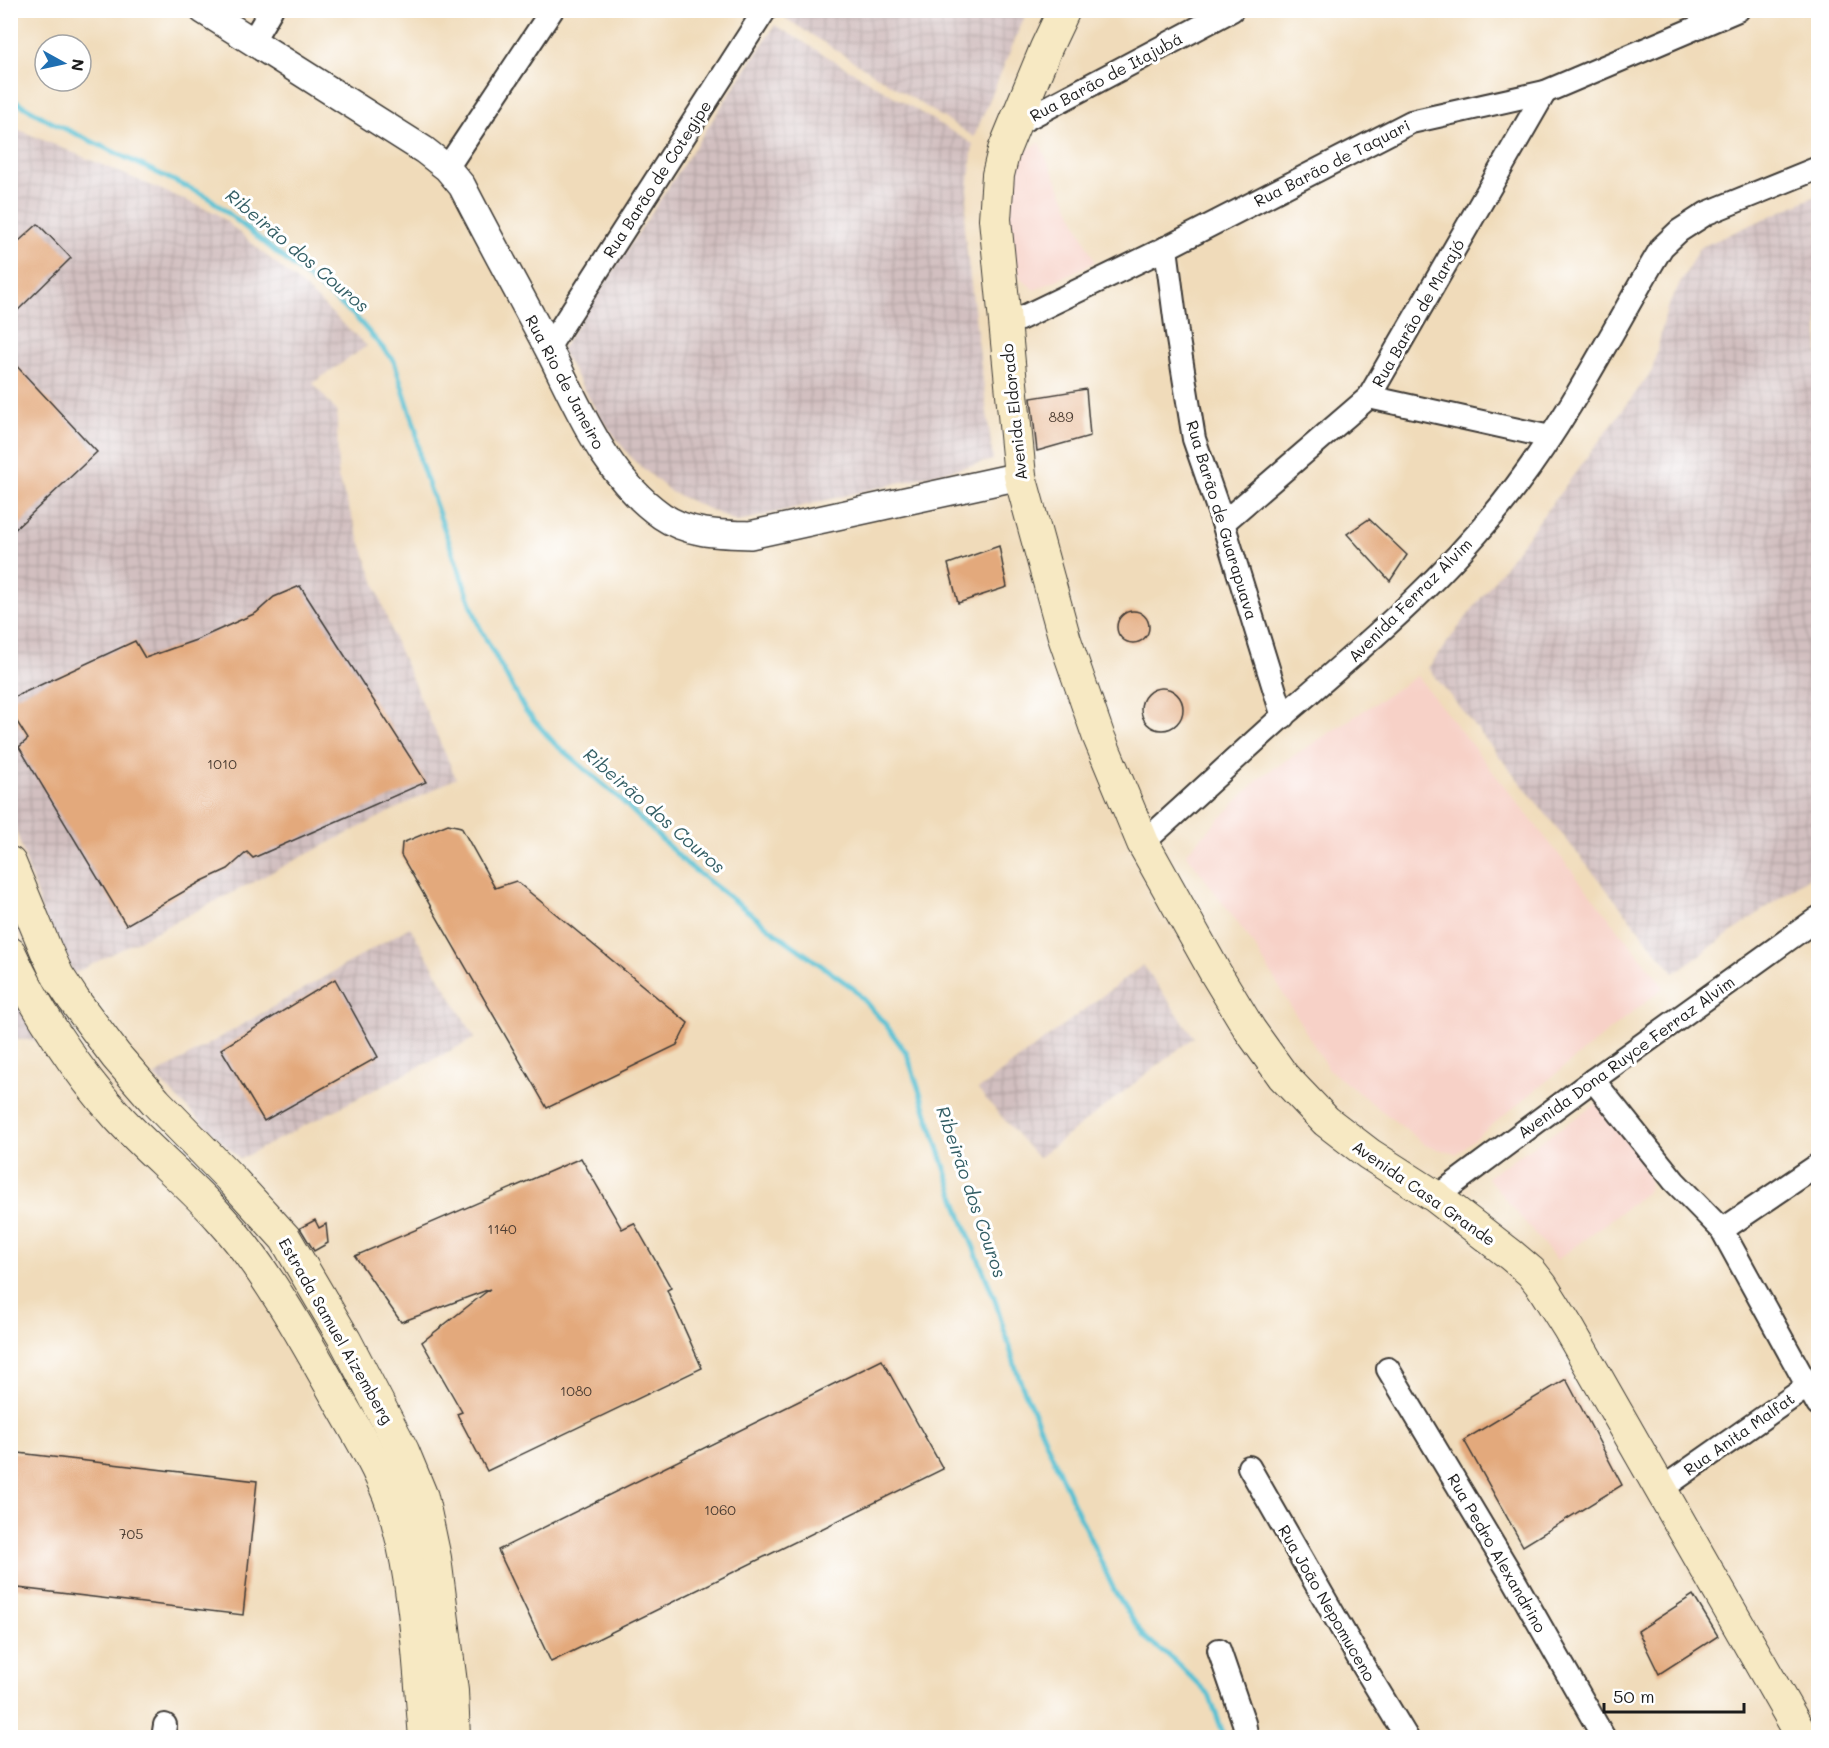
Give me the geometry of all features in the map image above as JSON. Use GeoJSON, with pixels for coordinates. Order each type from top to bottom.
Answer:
{"type":"FeatureCollection","features":[{"type":"Feature","properties":{"kind":"main road","name":"Avenida Eldorado"},"geometry":{"type":"LineString","coordinates":[[1064,10],[1004,150],[998,175],[997,252],[1020,476],[1065,640],[1098,735],[1143,843]]}},
{"type":"Feature","properties":{"kind":"main road","name":"Avenida Casa Grande"},"geometry":{"type":"LineString","coordinates":[[1143,843],[1244,1020],[1295,1091],[1326,1121],[1369,1154],[1436,1197],[1511,1255],[1531,1272],[1542,1286],[1569,1329],[1803,1737]]}},
{"type":"Feature","properties":{"kind":"main road","name":"Estrada Samuel Aizemberg"},"geometry":{"type":"LineString","coordinates":[[10,863],[58,976],[74,1000],[116,1056],[156,1102],[285,1238],[345,1341],[403,1450],[422,1497],[433,1547],[452,1691],[454,1737]]}},
{"type":"Feature","properties":{"kind":"main road","name":"Estrada Samuel Aizemberg"},"geometry":{"type":"LineString","coordinates":[[10,953],[49,1022],[97,1092],[131,1130],[200,1196],[238,1238],[307,1346],[370,1457],[393,1508],[403,1547],[411,1593],[424,1737]]}},
{"type":"Feature","properties":{"kind":"street","name":"Rua Rio de Janeiro"},"geometry":{"type":"LineString","coordinates":[[203,10],[424,150],[447,168],[462,186],[596,444],[632,492],[663,517],[684,528],[714,534],[750,535],[1020,476]]}},
{"type":"Feature","properties":{"kind":"street"},"geometry":{"type":"LineString","coordinates":[[252,42],[271,10]]}},
{"type":"Feature","properties":{"kind":"street"},"geometry":{"type":"LineString","coordinates":[[447,168],[552,10]]}},
{"type":"Feature","properties":{"kind":"street","name":"Rua Barão de Cotegipe"},"geometry":{"type":"LineString","coordinates":[[548,348],[765,10]]}},
{"type":"Feature","properties":{"kind":"street","name":"Rua Barão de Itajubá"},"geometry":{"type":"LineString","coordinates":[[1013,126],[1232,10]]}},
{"type":"Feature","properties":{"kind":"street","name":"Rua Barão de Taquari"},"geometry":{"type":"LineString","coordinates":[[1005,326],[1166,248],[1411,122],[1545,92],[1738,10]]}},
{"type":"Feature","properties":{"kind":"street","name":"Rua Barão de Marajó"},"geometry":{"type":"LineString","coordinates":[[1223,523],[1369,397],[1545,92]]}},
{"type":"Feature","properties":{"kind":"street","name":"Avenida Ferraz Alvim"},"geometry":{"type":"LineString","coordinates":[[1143,843],[1364,647],[1451,564],[1516,487],[1550,437],[1653,262],[1662,248],[1679,231],[1707,213],[1818,168]]}},
{"type":"Feature","properties":{"kind":"street","name":"Rua Barão de Guarapuava"},"geometry":{"type":"LineString","coordinates":[[1166,248],[1194,439],[1223,523],[1283,717]]}},
{"type":"Feature","properties":{"kind":"street"},"geometry":{"type":"LineString","coordinates":[[1369,397],[1550,437]]}},
{"type":"Feature","properties":{"kind":"street","name":"Avenida Dona Ruyce Ferraz Alvim"},"geometry":{"type":"LineString","coordinates":[[1436,1197],[1593,1080],[1818,918]]}},
{"type":"Feature","properties":{"kind":"street"},"geometry":{"type":"LineString","coordinates":[[1593,1080],[1674,1181],[1722,1230],[1815,1390]]}},
{"type":"Feature","properties":{"kind":"street"},"geometry":{"type":"LineString","coordinates":[[1722,1230],[1818,1165]]}},
{"type":"Feature","properties":{"kind":"street","name":"Rua Pedro Alexandrino"},"geometry":{"type":"LineString","coordinates":[[1388,1369],[1509,1571],[1604,1737]]}},
{"type":"Feature","properties":{"kind":"street","name":"Rua Anita Malfat"},"geometry":{"type":"LineString","coordinates":[[1660,1490],[1815,1390]]}},
{"type":"Feature","properties":{"kind":"street","name":"Rua João Nepomuceno"},"geometry":{"type":"LineString","coordinates":[[1249,1467],[1358,1657],[1407,1737]]}},
{"type":"Feature","properties":{"kind":"street"},"geometry":{"type":"LineString","coordinates":[[1219,1650],[1247,1737]]}},
{"type":"Feature","properties":{"kind":"shaded area"},"geometry":{"type":"Polygon","coordinates":[[[789,10],[1027,11],[974,137],[785,18],[789,10]]]}},
{"type":"Feature","properties":{"kind":"shaded area"},"geometry":{"type":"Polygon","coordinates":[[[775,25],[973,144],[964,228],[993,460],[737,522],[671,492],[632,459],[600,417],[561,350],[775,25]]]}},
{"type":"Feature","properties":{"kind":"shaded area"},"geometry":{"type":"Polygon","coordinates":[[[10,126],[216,213],[305,288],[367,346],[313,383],[337,412],[338,477],[395,641],[456,778],[73,974],[43,915],[11,815],[10,126]]]}},
{"type":"Feature","properties":{"kind":"shaded area"},"geometry":{"type":"Polygon","coordinates":[[[1039,143],[1095,262],[1035,290],[1022,280],[1011,257],[1006,160],[1039,143]]]}},
{"type":"Feature","properties":{"kind":"shaded area"},"geometry":{"type":"Polygon","coordinates":[[[1818,195],[1818,871],[1674,973],[1428,668],[1652,371],[1667,308],[1699,248],[1818,195]]]}},
{"type":"Feature","properties":{"kind":"shaded area"},"geometry":{"type":"Polygon","coordinates":[[[1417,676],[1664,987],[1456,1154],[1427,1146],[1328,1069],[1254,945],[1186,853],[1261,777],[1417,676]]]}},
{"type":"Feature","properties":{"kind":"shaded area"},"geometry":{"type":"Polygon","coordinates":[[[410,927],[475,1038],[240,1159],[154,1076],[410,927]]]}},
{"type":"Feature","properties":{"kind":"shaded area"},"geometry":{"type":"Polygon","coordinates":[[[1143,965],[1194,1037],[1038,1158],[978,1090],[1143,965]]]}},
{"type":"Feature","properties":{"kind":"shaded area"},"geometry":{"type":"Polygon","coordinates":[[[11,990],[40,1041],[11,1039],[11,990]]]}},
{"type":"Feature","properties":{"kind":"shaded area"},"geometry":{"type":"Polygon","coordinates":[[[1601,1101],[1651,1178],[1647,1192],[1557,1260],[1487,1177],[1601,1101]]]}},
{"type":"Feature","properties":{"kind":"building"},"geometry":{"type":"Polygon","coordinates":[[[38,224],[71,258],[10,318],[10,249],[38,224]]]}},
{"type":"Feature","properties":{"kind":"building"},"geometry":{"type":"Polygon","coordinates":[[[10,359],[97,452],[10,534],[10,359]]]}},
{"type":"Feature","properties":{"kind":"building"},"geometry":{"type":"Polygon","coordinates":[[[1086,389],[1090,436],[1037,451],[1031,398],[1086,389]]]}},
{"type":"Feature","properties":{"kind":"building"},"geometry":{"type":"Polygon","coordinates":[[[1369,519],[1407,555],[1390,581],[1347,534],[1369,519]]]}},
{"type":"Feature","properties":{"kind":"building"},"geometry":{"type":"Polygon","coordinates":[[[999,546],[1007,587],[958,603],[948,564],[999,546]]]}},
{"type":"Feature","properties":{"kind":"building"},"geometry":{"type":"Polygon","coordinates":[[[300,586],[426,782],[253,858],[247,852],[228,869],[202,881],[126,925],[19,747],[28,739],[10,711],[10,699],[135,641],[145,658],[196,640],[256,613],[274,597],[300,586]]]}},
{"type":"Feature","properties":{"kind":"building"},"geometry":{"type":"Polygon","coordinates":[[[1133,611],[1144,616],[1149,627],[1144,638],[1133,643],[1122,638],[1117,627],[1122,616],[1133,611]]]}},
{"type":"Feature","properties":{"kind":"building"},"geometry":{"type":"Polygon","coordinates":[[[1162,688],[1170,689],[1177,694],[1182,701],[1182,717],[1177,724],[1170,729],[1162,730],[1154,729],[1147,724],[1142,717],[1141,709],[1142,701],[1147,694],[1154,689],[1162,688]]]}},
{"type":"Feature","properties":{"kind":"building"},"geometry":{"type":"Polygon","coordinates":[[[448,824],[461,827],[495,888],[516,881],[688,1023],[677,1045],[547,1108],[401,855],[402,843],[448,824]]]}},
{"type":"Feature","properties":{"kind":"building"},"geometry":{"type":"Polygon","coordinates":[[[335,979],[378,1057],[264,1121],[221,1049],[335,979]]]}},
{"type":"Feature","properties":{"kind":"building"},"geometry":{"type":"Polygon","coordinates":[[[581,1158],[622,1229],[634,1223],[671,1288],[667,1290],[702,1368],[487,1471],[457,1414],[462,1412],[422,1342],[490,1289],[401,1322],[355,1256],[581,1158]]]}},
{"type":"Feature","properties":{"kind":"building"},"geometry":{"type":"Polygon","coordinates":[[[315,1220],[319,1228],[326,1224],[328,1243],[314,1251],[300,1228],[315,1220]]]}},
{"type":"Feature","properties":{"kind":"building"},"geometry":{"type":"Polygon","coordinates":[[[882,1360],[943,1469],[551,1662],[498,1550],[882,1360]]]}},
{"type":"Feature","properties":{"kind":"building"},"geometry":{"type":"Polygon","coordinates":[[[1566,1379],[1622,1485],[1523,1546],[1464,1440],[1566,1379]]]}},
{"type":"Feature","properties":{"kind":"building"},"geometry":{"type":"Polygon","coordinates":[[[10,1452],[257,1481],[243,1615],[10,1587],[10,1452]]]}},
{"type":"Feature","properties":{"kind":"building"},"geometry":{"type":"Polygon","coordinates":[[[1693,1595],[1718,1636],[1659,1674],[1638,1631],[1693,1595]]]}},
{"type":"Feature","properties":{"kind":"waterway","name":"Ribeirão dos Couros"},"geometry":{"type":"LineString","coordinates":[[10,98],[51,122],[208,197],[354,315],[394,361],[416,430],[420,461],[479,626],[525,710],[555,744],[618,797],[688,865],[777,934],[853,988],[886,1025],[907,1054],[962,1219],[994,1297],[1019,1378],[1060,1474],[1115,1592],[1144,1637],[1174,1660],[1209,1695],[1225,1738]]}}]}
